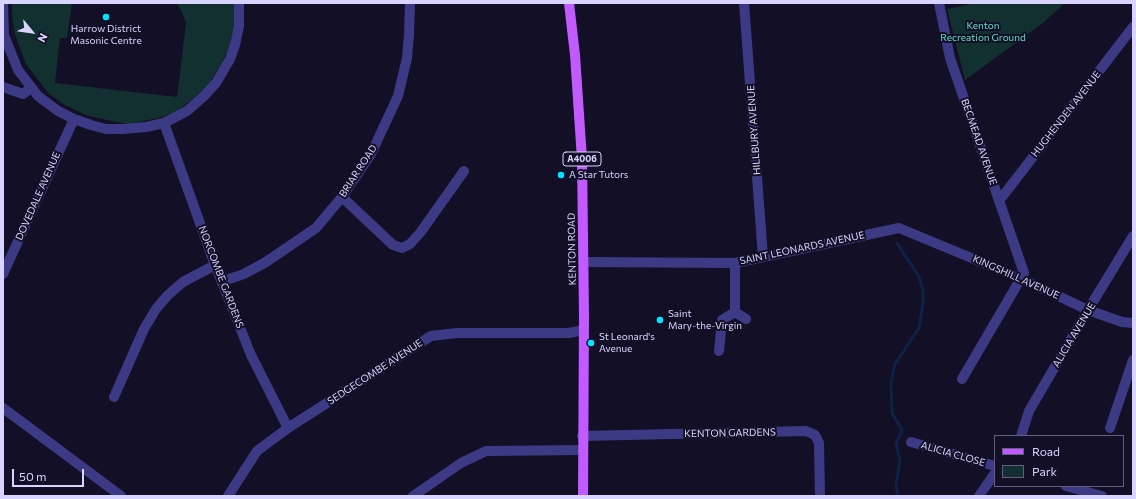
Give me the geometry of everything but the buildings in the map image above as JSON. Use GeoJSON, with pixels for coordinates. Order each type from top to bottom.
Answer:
{"type":"FeatureCollection","features":[{"type":"Feature","properties":{"kind":"main road","name":"KENTON ROAD"},"geometry":{"type":"LineString","coordinates":[[569,3],[575,55],[582,159],[584,262],[582,436],[583,496]]}},
{"type":"Feature","properties":{"kind":"street"},"geometry":{"type":"LineString","coordinates":[[3,3],[4,35],[18,70],[38,96],[58,111],[74,119],[91,126],[106,129],[146,127],[164,122],[187,111],[203,97],[216,83],[223,72],[235,46],[240,20],[239,3]]}},
{"type":"Feature","properties":{"kind":"street","name":"BRIAR ROAD"},"geometry":{"type":"LineString","coordinates":[[223,281],[244,274],[266,262],[316,228],[342,197],[371,154],[398,96],[407,58],[410,3]]}},
{"type":"Feature","properties":{"kind":"street","name":"HILLBURY AVENUE"},"geometry":{"type":"LineString","coordinates":[[744,3],[763,257]]}},
{"type":"Feature","properties":{"kind":"street","name":"BECMEAD AVENUE"},"geometry":{"type":"LineString","coordinates":[[939,3],[950,58],[1024,274],[1022,278]]}},
{"type":"Feature","properties":{"kind":"street","name":"HUGHENDEN AVENUE"},"geometry":{"type":"LineString","coordinates":[[999,201],[1133,27]]}},
{"type":"Feature","properties":{"kind":"street"},"geometry":{"type":"LineString","coordinates":[[3,87],[23,94],[32,88]]}},
{"type":"Feature","properties":{"kind":"street","name":"DOVEDALE AVENUE"},"geometry":{"type":"LineString","coordinates":[[3,274],[74,119]]}},
{"type":"Feature","properties":{"kind":"street","name":"NORCOMBE GARDENS"},"geometry":{"type":"LineString","coordinates":[[164,122],[215,265],[223,281],[251,355],[288,428]]}},
{"type":"Feature","properties":{"kind":"street"},"geometry":{"type":"LineString","coordinates":[[342,197],[393,245],[402,248],[410,244],[420,233],[464,171]]}},
{"type":"Feature","properties":{"kind":"street","name":"SAINT LEONARDS AVENUE"},"geometry":{"type":"LineString","coordinates":[[584,262],[735,263],[899,228]]}},
{"type":"Feature","properties":{"kind":"street","name":"KINGSHILL AVENUE"},"geometry":{"type":"LineString","coordinates":[[899,228],[1022,278],[1088,310],[1122,322],[1133,324]]}},
{"type":"Feature","properties":{"kind":"street","name":"ALICIA AVENUE"},"geometry":{"type":"LineString","coordinates":[[1021,435],[1029,411],[1133,236]]}},
{"type":"Feature","properties":{"kind":"street"},"geometry":{"type":"LineString","coordinates":[[735,263],[735,312]]}},
{"type":"Feature","properties":{"kind":"street"},"geometry":{"type":"LineString","coordinates":[[114,397],[144,329],[156,309],[168,295],[183,282],[215,265]]}},
{"type":"Feature","properties":{"kind":"street"},"geometry":{"type":"LineString","coordinates":[[962,379],[1022,278]]}},
{"type":"Feature","properties":{"kind":"street"},"geometry":{"type":"LineString","coordinates":[[735,312],[746,318]]}},
{"type":"Feature","properties":{"kind":"street"},"geometry":{"type":"LineString","coordinates":[[718,351],[722,320],[735,312]]}},
{"type":"Feature","properties":{"kind":"street","name":"SEDGECOMBE AVENUE"},"geometry":{"type":"LineString","coordinates":[[228,496],[257,452],[288,428],[431,336],[457,333],[569,333],[584,330]]}},
{"type":"Feature","properties":{"kind":"street"},"geometry":{"type":"LineString","coordinates":[[1110,428],[1133,360]]}},
{"type":"Feature","properties":{"kind":"street"},"geometry":{"type":"LineString","coordinates":[[3,408],[121,496]]}},
{"type":"Feature","properties":{"kind":"street","name":"KENTON GARDENS"},"geometry":{"type":"LineString","coordinates":[[582,436],[806,431],[815,435],[819,443],[820,496]]}},
{"type":"Feature","properties":{"kind":"street","name":"ALICIA CLOSE"},"geometry":{"type":"LineString","coordinates":[[911,442],[994,466]]}},
{"type":"Feature","properties":{"kind":"street"},"geometry":{"type":"LineString","coordinates":[[413,496],[461,463],[486,451],[583,450]]}},
{"type":"Feature","properties":{"kind":"street"},"geometry":{"type":"LineString","coordinates":[[979,496],[994,474]]}},
{"type":"Feature","properties":{"kind":"street"},"geometry":{"type":"LineString","coordinates":[[1070,487],[1102,496]]}},
{"type":"Feature","properties":{"kind":"green space"},"geometry":{"type":"Polygon","coordinates":[[[12,3],[72,3],[67,38],[60,38],[55,83],[177,97],[186,23],[181,10],[176,3],[234,3],[235,23],[231,44],[221,64],[209,83],[194,98],[177,111],[163,117],[129,124],[86,115],[65,105],[48,93],[26,64],[15,35],[12,16],[12,3]]]}},
{"type":"Feature","properties":{"kind":"green space","name":"Kenton Recreation Ground"},"geometry":{"type":"Polygon","coordinates":[[[976,3],[1065,3],[1043,23],[965,80],[947,9],[976,3]]]}},
{"type":"Feature","properties":{"kind":"waterway"},"geometry":{"type":"LineString","coordinates":[[897,243],[919,277],[923,290],[923,303],[919,328],[895,364],[891,381],[892,413],[902,430],[896,444],[900,461],[896,485],[898,496]]}},
{"type":"Feature","properties":{"kind":"place","name":"Harrow District Masonic Centre"},"geometry":{"type":"Point","coordinates":[106,17]}},
{"type":"Feature","properties":{"kind":"place","name":"A Star Tutors"},"geometry":{"type":"Point","coordinates":[561,175]}},
{"type":"Feature","properties":{"kind":"place","name":"Saint Mary-the-Virgin"},"geometry":{"type":"Point","coordinates":[660,320]}},
{"type":"Feature","properties":{"kind":"place","name":"St Leonard's Avenue"},"geometry":{"type":"Point","coordinates":[591,343]}}]}
